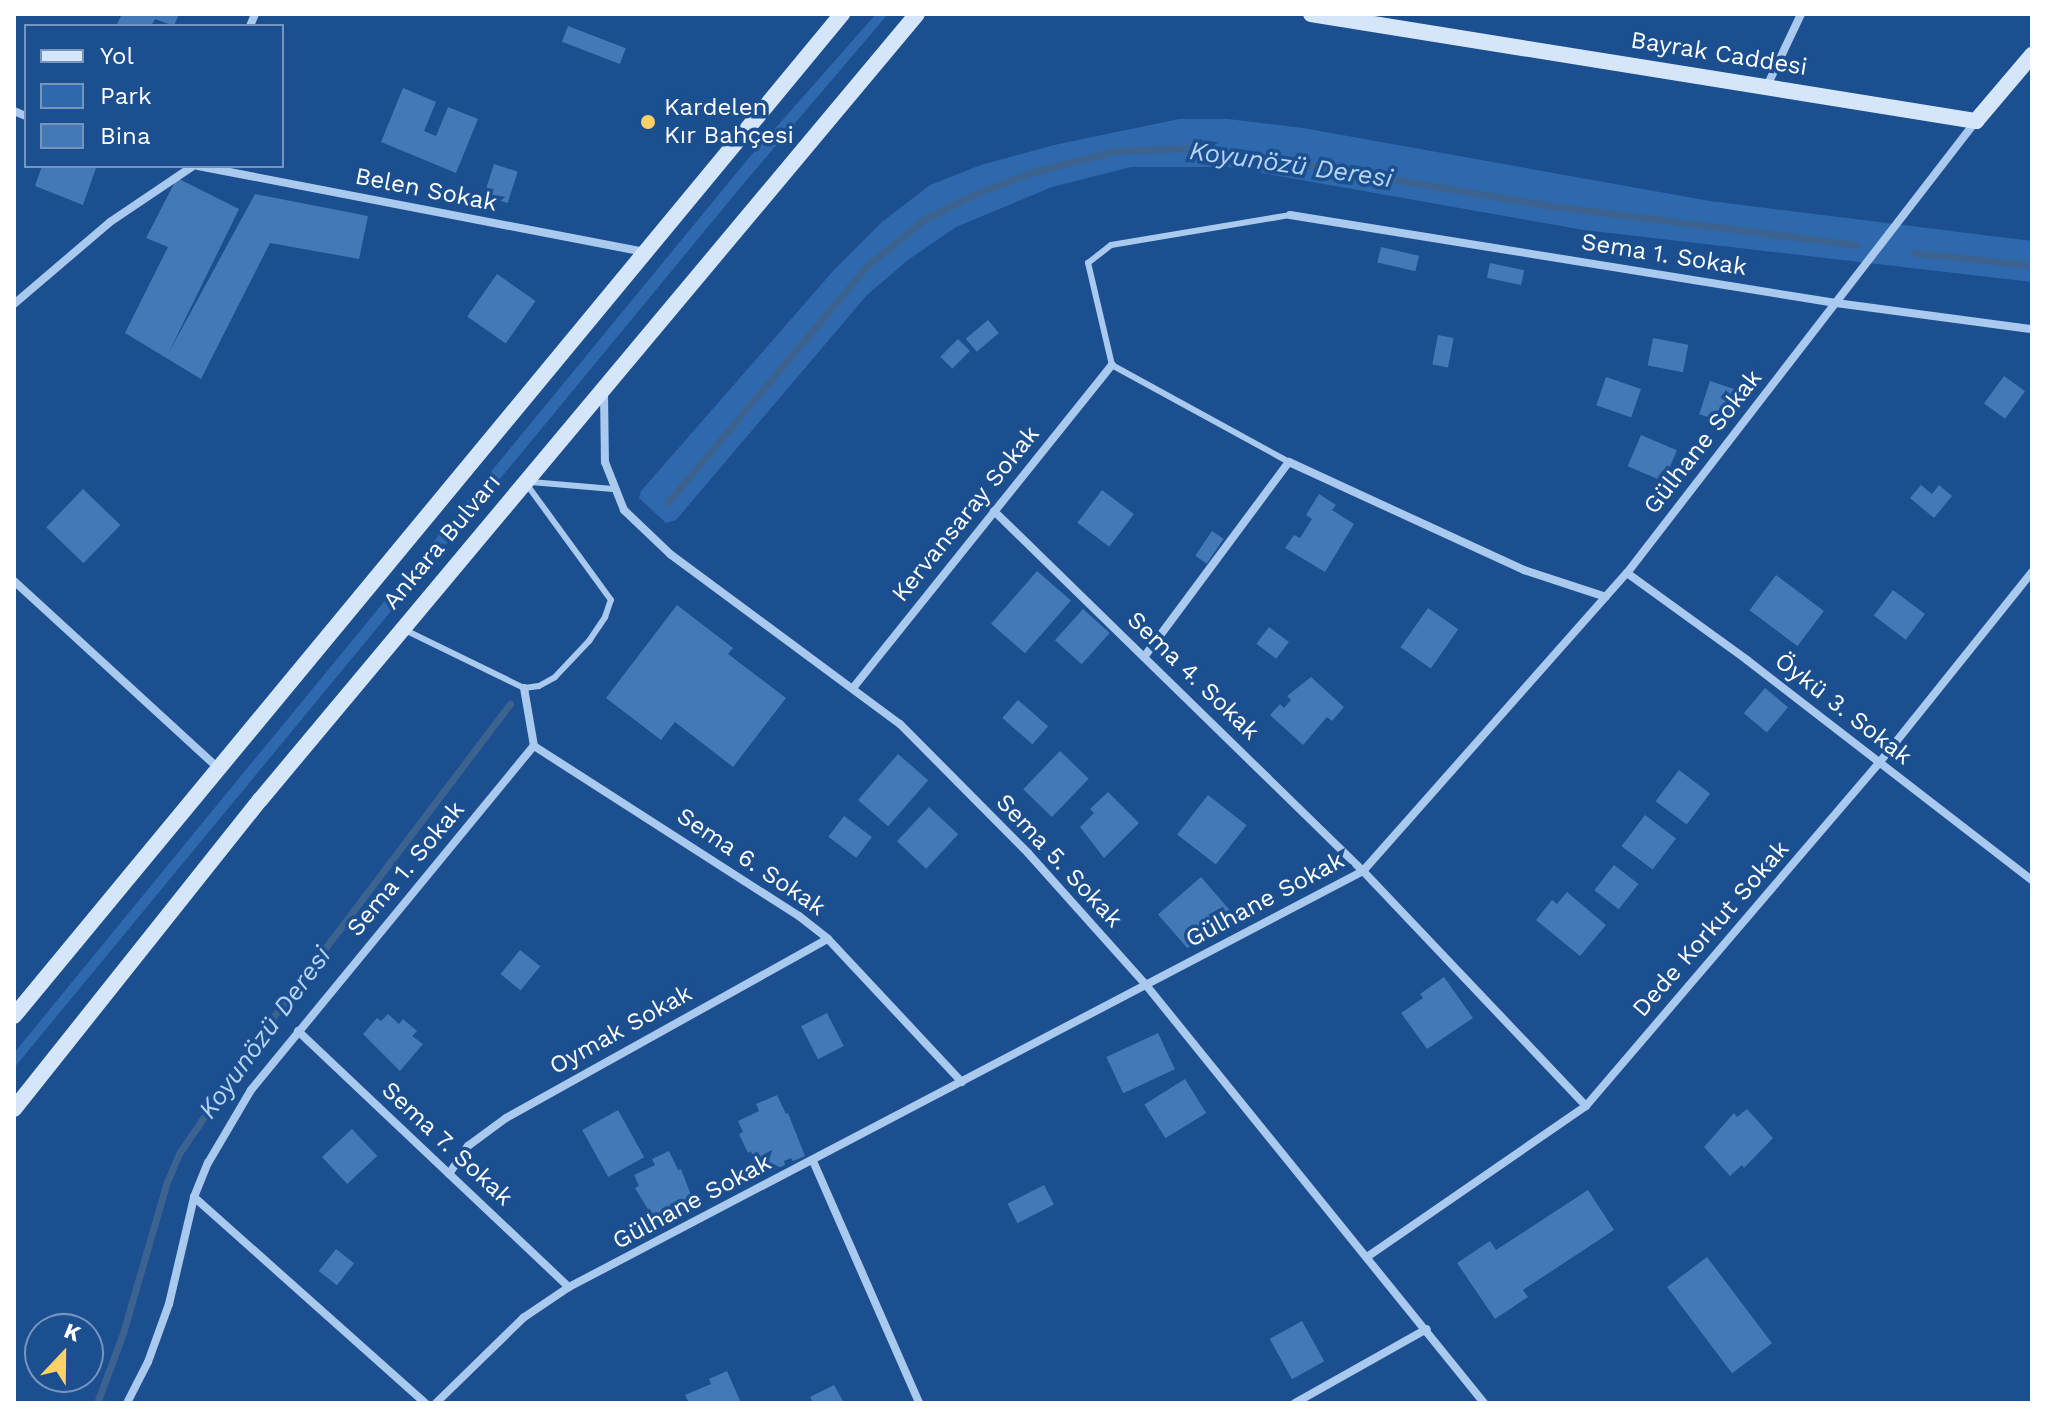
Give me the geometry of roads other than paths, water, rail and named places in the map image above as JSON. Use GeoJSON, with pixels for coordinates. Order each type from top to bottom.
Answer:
{"type":"FeatureCollection","features":[{"type":"Feature","properties":{"kind":"main road","name":"Ankara Bulvarı"},"geometry":{"type":"LineString","coordinates":[[14,1016],[842,14]]}},
{"type":"Feature","properties":{"kind":"main road","name":"Ankara Bulvarı"},"geometry":{"type":"LineString","coordinates":[[14,1109],[523,481],[917,14]]}},
{"type":"Feature","properties":{"kind":"main road","name":"Bayrak Caddesi"},"geometry":{"type":"LineString","coordinates":[[1311,14],[1365,18],[1976,121]]}},
{"type":"Feature","properties":{"kind":"main road"},"geometry":{"type":"LineString","coordinates":[[1976,121],[2032,55]]}},
{"type":"Feature","properties":{"kind":"street"},"geometry":{"type":"LineString","coordinates":[[1767,86],[1801,14]]}},
{"type":"Feature","properties":{"kind":"street","name":"Gülhane Sokak"},"geometry":{"type":"LineString","coordinates":[[436,1403],[523,1318],[569,1287],[1363,871],[1627,573],[1976,121]]}},
{"type":"Feature","properties":{"kind":"street"},"geometry":{"type":"LineString","coordinates":[[14,304],[110,222],[192,168]]}},
{"type":"Feature","properties":{"kind":"street","name":"Belen Sokak"},"geometry":{"type":"LineString","coordinates":[[205,168],[645,252]]}},
{"type":"Feature","properties":{"kind":"street","name":"Sema 1. Sokak"},"geometry":{"type":"LineString","coordinates":[[1290,215],[1836,303],[2032,329]]}},
{"type":"Feature","properties":{"kind":"street","name":"Kervansaray Sokak"},"geometry":{"type":"LineString","coordinates":[[853,688],[1112,365]]}},
{"type":"Feature","properties":{"kind":"street","name":"Sema 5. Sokak"},"geometry":{"type":"LineString","coordinates":[[605,384],[603,434],[613,489],[624,510],[670,554],[900,724],[1028,853],[1146,985],[1484,1403]]}},
{"type":"Feature","properties":{"kind":"street"},"geometry":{"type":"LineString","coordinates":[[1144,657],[1289,462],[1524,570],[1606,597]]}},
{"type":"Feature","properties":{"kind":"street","name":"Sema 4. Sokak"},"geometry":{"type":"LineString","coordinates":[[994,511],[1363,871],[1586,1106]]}},
{"type":"Feature","properties":{"kind":"street","name":"Dede Korkut Sokak"},"geometry":{"type":"LineString","coordinates":[[1367,1257],[1586,1106],[1879,763],[2032,572]]}},
{"type":"Feature","properties":{"kind":"street","name":"Öykü 3. Sokak"},"geometry":{"type":"LineString","coordinates":[[1627,573],[1747,660],[2032,880]]}},
{"type":"Feature","properties":{"kind":"street"},"geometry":{"type":"LineString","coordinates":[[14,581],[218,768]]}},
{"type":"Feature","properties":{"kind":"street"},"geometry":{"type":"LineString","coordinates":[[524,688],[534,746]]}},
{"type":"Feature","properties":{"kind":"street","name":"Sema 1. Sokak"},"geometry":{"type":"LineString","coordinates":[[127,1403],[148,1362],[169,1304],[194,1197],[208,1163],[251,1090],[534,746]]}},
{"type":"Feature","properties":{"kind":"street","name":"Sema 6. Sokak"},"geometry":{"type":"LineString","coordinates":[[534,746],[733,872],[828,939],[962,1082]]}},
{"type":"Feature","properties":{"kind":"street","name":"Oymak Sokak"},"geometry":{"type":"LineString","coordinates":[[449,1174],[468,1146],[506,1118],[828,939]]}},
{"type":"Feature","properties":{"kind":"street","name":"Sema 7. Sokak"},"geometry":{"type":"LineString","coordinates":[[298,1031],[569,1287]]}},
{"type":"Feature","properties":{"kind":"street"},"geometry":{"type":"LineString","coordinates":[[813,1161],[919,1403]]}},
{"type":"Feature","properties":{"kind":"street"},"geometry":{"type":"LineString","coordinates":[[194,1197],[425,1403]]}},
{"type":"Feature","properties":{"kind":"street"},"geometry":{"type":"LineString","coordinates":[[1295,1403],[1427,1329]]}},
{"type":"Feature","properties":{"kind":"lane"},"geometry":{"type":"LineString","coordinates":[[1289,462],[1112,365],[1088,263],[1101,250],[1290,215]]}},
{"type":"Feature","properties":{"kind":"lane"},"geometry":{"type":"LineString","coordinates":[[523,481],[613,489]]}},
{"type":"Feature","properties":{"kind":"lane"},"geometry":{"type":"LineString","coordinates":[[402,628],[524,688],[539,686],[555,677],[589,641],[605,617],[611,600],[523,481]]}},
{"type":"Feature","properties":{"kind":"waterway","name":"Koyunözü Deresi"},"geometry":{"type":"LineString","coordinates":[[668,502],[867,266],[923,220],[975,194],[1033,172],[1115,151],[1194,148],[1545,205],[1856,245]]}},
{"type":"Feature","properties":{"kind":"waterway","name":"Koyunözü Deresi"},"geometry":{"type":"LineString","coordinates":[[1915,253],[2032,265]]}},
{"type":"Feature","properties":{"kind":"waterway","name":"Koyunözü Deresi"},"geometry":{"type":"LineString","coordinates":[[97,1403],[123,1333],[167,1182],[180,1152],[267,1025],[510,704]]}},
{"type":"Feature","properties":{"kind":"place","name":"Kardelen Kır Bahçesi"},"geometry":{"type":"Point","coordinates":[648,122]}}]}
